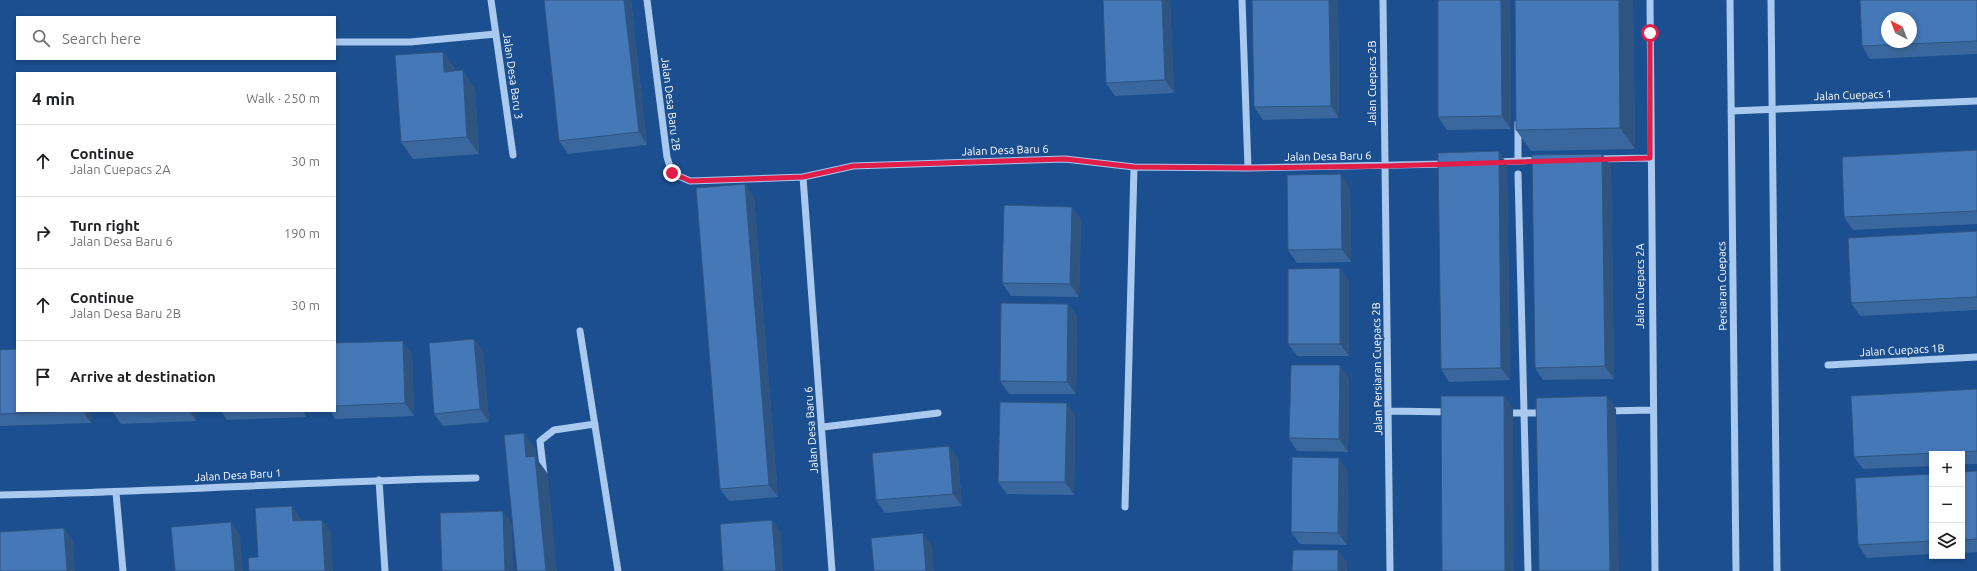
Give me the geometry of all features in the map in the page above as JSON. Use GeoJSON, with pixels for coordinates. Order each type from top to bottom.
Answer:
{"type":"FeatureCollection","features":[{"type":"Feature","properties":{"kind":"street","name":"Jalan Desa Baru 3"},"geometry":{"type":"LineString","coordinates":[[491,0],[513,155]]}},
{"type":"Feature","properties":{"kind":"street","name":"Jalan Desa Baru 2B"},"geometry":{"type":"LineString","coordinates":[[647,0],[667,157],[672,173],[690,181],[803,177]]}},
{"type":"Feature","properties":{"kind":"street"},"geometry":{"type":"LineString","coordinates":[[1242,0],[1248,168]]}},
{"type":"Feature","properties":{"kind":"street","name":"Jalan Cuepacs 2B"},"geometry":{"type":"LineString","coordinates":[[1383,0],[1384,166]]}},
{"type":"Feature","properties":{"kind":"street","name":"Jalan Cuepacs 2A"},"geometry":{"type":"LineString","coordinates":[[1650,0],[1652,410],[1655,571]]}},
{"type":"Feature","properties":{"kind":"street","name":"Persiaran Cuepacs"},"geometry":{"type":"LineString","coordinates":[[1730,0],[1736,571]]}},
{"type":"Feature","properties":{"kind":"street"},"geometry":{"type":"LineString","coordinates":[[1771,0],[1777,571]]}},
{"type":"Feature","properties":{"kind":"street"},"geometry":{"type":"LineString","coordinates":[[336,42],[410,42],[496,34]]}},
{"type":"Feature","properties":{"kind":"street","name":"Jalan Cuepacs 1"},"geometry":{"type":"LineString","coordinates":[[1731,111],[1977,101]]}},
{"type":"Feature","properties":{"kind":"street"},"geometry":{"type":"LineString","coordinates":[[1518,115],[1518,161]]}},
{"type":"Feature","properties":{"kind":"street"},"geometry":{"type":"LineString","coordinates":[[1588,159],[1650,158]]}},
{"type":"Feature","properties":{"kind":"street","name":"Jalan Desa Baru 6"},"geometry":{"type":"LineString","coordinates":[[832,571],[823,427],[803,177],[853,166],[1065,159],[1134,167],[1248,168],[1384,166],[1455,163]]}},
{"type":"Feature","properties":{"kind":"street"},"geometry":{"type":"LineString","coordinates":[[1486,162],[1549,160]]}},
{"type":"Feature","properties":{"kind":"street","name":"Jalan Persiaran Cuepacs 2B"},"geometry":{"type":"LineString","coordinates":[[1384,166],[1390,571]]}},
{"type":"Feature","properties":{"kind":"street"},"geometry":{"type":"LineString","coordinates":[[1126,507],[1134,167]]}},
{"type":"Feature","properties":{"kind":"street"},"geometry":{"type":"LineString","coordinates":[[1518,174],[1528,571]]}},
{"type":"Feature","properties":{"kind":"street"},"geometry":{"type":"LineString","coordinates":[[580,331],[618,571]]}},
{"type":"Feature","properties":{"kind":"street","name":"Jalan Cuepacs 1B"},"geometry":{"type":"LineString","coordinates":[[1828,365],[1977,357]]}},
{"type":"Feature","properties":{"kind":"street"},"geometry":{"type":"LineString","coordinates":[[1599,411],[1652,410]]}},
{"type":"Feature","properties":{"kind":"street"},"geometry":{"type":"LineString","coordinates":[[1388,411],[1460,412]]}},
{"type":"Feature","properties":{"kind":"street"},"geometry":{"type":"LineString","coordinates":[[1500,413],[1554,412]]}},
{"type":"Feature","properties":{"kind":"street"},"geometry":{"type":"LineString","coordinates":[[823,427],[938,413]]}},
{"type":"Feature","properties":{"kind":"street"},"geometry":{"type":"LineString","coordinates":[[545,487],[540,440],[554,430],[595,424]]}},
{"type":"Feature","properties":{"kind":"street","name":"Jalan Desa Baru 1"},"geometry":{"type":"LineString","coordinates":[[0,495],[116,493],[379,480],[476,478]]}},
{"type":"Feature","properties":{"kind":"street"},"geometry":{"type":"LineString","coordinates":[[379,480],[385,571]]}},
{"type":"Feature","properties":{"kind":"street"},"geometry":{"type":"LineString","coordinates":[[116,493],[123,571]]}},
{"type":"Feature","properties":{"kind":"building"},"geometry":{"type":"Polygon","coordinates":[[[544,0],[624,0],[639,132],[559,141],[544,0]]]}},
{"type":"Feature","properties":{"kind":"building"},"geometry":{"type":"Polygon","coordinates":[[[1103,0],[1162,0],[1165,80],[1106,83],[1103,0]]]}},
{"type":"Feature","properties":{"kind":"building"},"geometry":{"type":"Polygon","coordinates":[[[1252,0],[1329,0],[1331,106],[1254,107],[1252,0]]]}},
{"type":"Feature","properties":{"kind":"building"},"geometry":{"type":"Polygon","coordinates":[[[1438,0],[1501,0],[1502,116],[1438,117],[1438,0]]]}},
{"type":"Feature","properties":{"kind":"building"},"geometry":{"type":"Polygon","coordinates":[[[1515,0],[1619,0],[1620,128],[1516,130],[1515,0]]]}},
{"type":"Feature","properties":{"kind":"building"},"geometry":{"type":"Polygon","coordinates":[[[1860,0],[1977,0],[1977,41],[1917,44],[1917,12],[1881,12],[1881,45],[1862,46],[1860,0]]]}},
{"type":"Feature","properties":{"kind":"building"},"geometry":{"type":"Polygon","coordinates":[[[443,52],[444,72],[463,70],[467,137],[401,142],[395,55],[443,52]]]}},
{"type":"Feature","properties":{"kind":"building"},"geometry":{"type":"Polygon","coordinates":[[[1977,150],[1977,211],[1844,217],[1842,157],[1977,150]]]}},
{"type":"Feature","properties":{"kind":"building"},"geometry":{"type":"Polygon","coordinates":[[[1499,151],[1501,368],[1441,369],[1438,153],[1499,151]]]}},
{"type":"Feature","properties":{"kind":"building"},"geometry":{"type":"Polygon","coordinates":[[[1602,154],[1605,366],[1535,368],[1532,155],[1602,154]]]}},
{"type":"Feature","properties":{"kind":"building"},"geometry":{"type":"Polygon","coordinates":[[[1341,174],[1342,249],[1288,250],[1287,175],[1341,174]]]}},
{"type":"Feature","properties":{"kind":"building"},"geometry":{"type":"Polygon","coordinates":[[[745,184],[769,485],[720,489],[696,188],[745,184]]]}},
{"type":"Feature","properties":{"kind":"building"},"geometry":{"type":"Polygon","coordinates":[[[1004,205],[1072,207],[1070,284],[1002,283],[1004,205]]]}},
{"type":"Feature","properties":{"kind":"building"},"geometry":{"type":"Polygon","coordinates":[[[1977,231],[1977,297],[1851,303],[1848,238],[1977,231]]]}},
{"type":"Feature","properties":{"kind":"building"},"geometry":{"type":"Polygon","coordinates":[[[1340,268],[1340,344],[1288,344],[1288,269],[1340,268]]]}},
{"type":"Feature","properties":{"kind":"building"},"geometry":{"type":"Polygon","coordinates":[[[1001,303],[1068,304],[1067,382],[1000,381],[1001,303]]]}},
{"type":"Feature","properties":{"kind":"building"},"geometry":{"type":"Polygon","coordinates":[[[474,339],[480,409],[434,414],[429,343],[474,339]]]}},
{"type":"Feature","properties":{"kind":"building"},"geometry":{"type":"Polygon","coordinates":[[[403,341],[405,403],[336,406],[336,343],[403,341]]]}},
{"type":"Feature","properties":{"kind":"building"},"geometry":{"type":"Polygon","coordinates":[[[16,349],[16,412],[45,412],[0,414],[0,350],[16,349]]]}},
{"type":"Feature","properties":{"kind":"building"},"geometry":{"type":"Polygon","coordinates":[[[1291,365],[1340,365],[1339,439],[1289,438],[1291,365]]]}},
{"type":"Feature","properties":{"kind":"building"},"geometry":{"type":"Polygon","coordinates":[[[1977,389],[1977,451],[1929,451],[1929,453],[1854,457],[1851,396],[1977,389]]]}},
{"type":"Feature","properties":{"kind":"building"},"geometry":{"type":"Polygon","coordinates":[[[1441,396],[1504,396],[1505,571],[1442,571],[1441,396]]]}},
{"type":"Feature","properties":{"kind":"building"},"geometry":{"type":"Polygon","coordinates":[[[1607,396],[1610,571],[1539,571],[1536,398],[1607,396]]]}},
{"type":"Feature","properties":{"kind":"building"},"geometry":{"type":"Polygon","coordinates":[[[1000,402],[1067,403],[1065,482],[998,482],[1000,402]]]}},
{"type":"Feature","properties":{"kind":"building"},"geometry":{"type":"Polygon","coordinates":[[[524,433],[526,457],[535,456],[546,571],[517,571],[504,435],[524,433]]]}},
{"type":"Feature","properties":{"kind":"building"},"geometry":{"type":"Polygon","coordinates":[[[949,446],[953,494],[876,500],[872,453],[949,446]]]}},
{"type":"Feature","properties":{"kind":"building"},"geometry":{"type":"Polygon","coordinates":[[[1292,457],[1339,458],[1338,533],[1291,532],[1292,457]]]}},
{"type":"Feature","properties":{"kind":"building"},"geometry":{"type":"Polygon","coordinates":[[[1977,471],[1977,539],[1965,540],[1965,472],[1977,471]]]}},
{"type":"Feature","properties":{"kind":"building"},"geometry":{"type":"Polygon","coordinates":[[[1929,474],[1929,541],[1858,545],[1855,478],[1929,474]]]}},
{"type":"Feature","properties":{"kind":"building"},"geometry":{"type":"Polygon","coordinates":[[[292,506],[293,521],[322,520],[325,571],[249,571],[248,558],[258,557],[255,508],[292,506]]]}},
{"type":"Feature","properties":{"kind":"building"},"geometry":{"type":"Polygon","coordinates":[[[503,511],[505,571],[442,571],[440,513],[503,511]]]}},
{"type":"Feature","properties":{"kind":"building"},"geometry":{"type":"Polygon","coordinates":[[[772,520],[776,571],[723,571],[720,524],[772,520]]]}},
{"type":"Feature","properties":{"kind":"building"},"geometry":{"type":"Polygon","coordinates":[[[231,522],[235,571],[175,571],[171,527],[231,522]]]}},
{"type":"Feature","properties":{"kind":"building"},"geometry":{"type":"Polygon","coordinates":[[[64,528],[67,571],[0,571],[0,532],[64,528]]]}},
{"type":"Feature","properties":{"kind":"building"},"geometry":{"type":"Polygon","coordinates":[[[923,533],[926,571],[874,571],[871,538],[923,533]]]}},
{"type":"Feature","properties":{"kind":"building"},"geometry":{"type":"Polygon","coordinates":[[[1293,550],[1338,550],[1338,571],[1292,571],[1293,550]]]}},
{"type":"Feature","properties":{"kind":"route"},"geometry":{"type":"LineString","coordinates":[[672,173],[690,181],[803,177],[853,166],[1065,159],[1134,167],[1248,168],[1384,166],[1650,158],[1650,33]]}}]}
